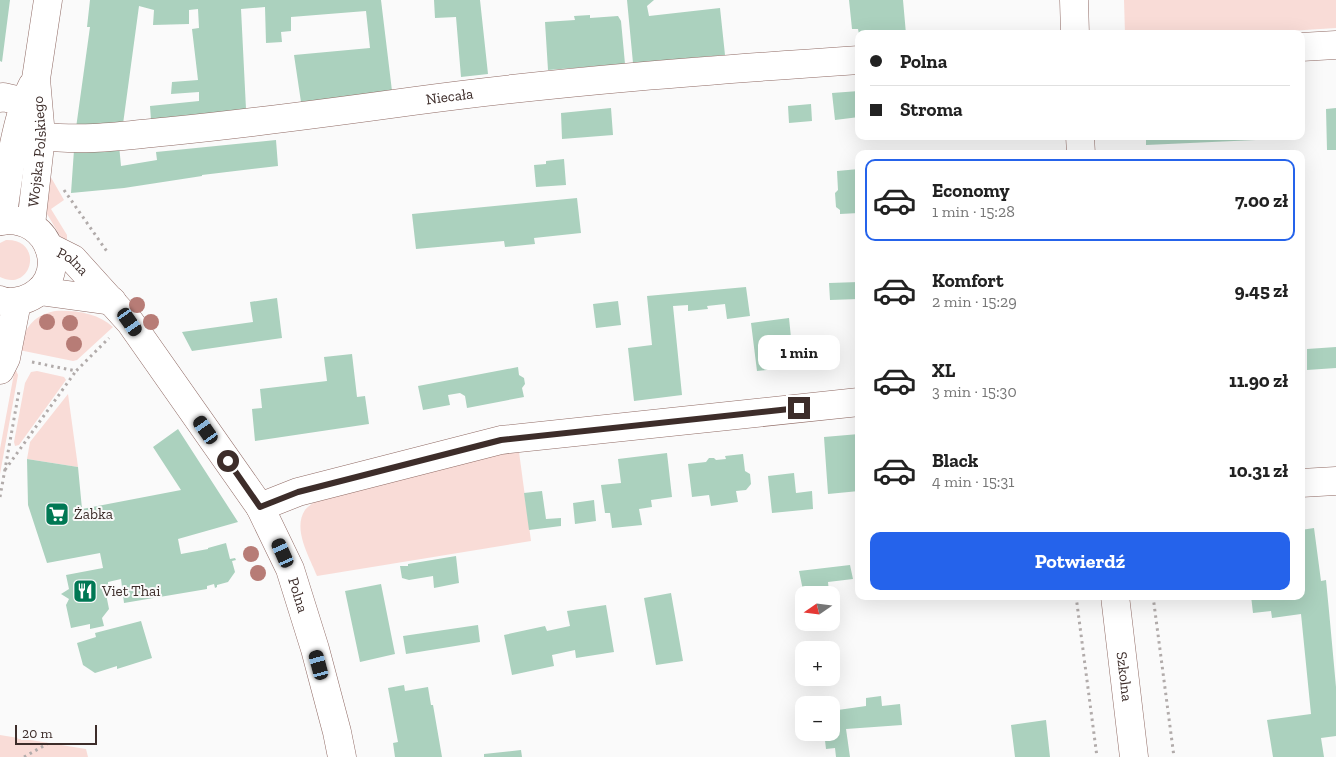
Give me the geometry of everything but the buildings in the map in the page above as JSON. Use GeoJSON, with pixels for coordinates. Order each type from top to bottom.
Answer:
{"type":"FeatureCollection","features":[{"type":"Feature","properties":{"kind":"street","name":"Wojska Polskiego"},"geometry":{"type":"LineString","coordinates":[[1,221],[20,93],[48,0]]}},
{"type":"Feature","properties":{"kind":"street"},"geometry":{"type":"LineString","coordinates":[[1074,0],[1075,30]]}},
{"type":"Feature","properties":{"kind":"street"},"geometry":{"type":"LineString","coordinates":[[1305,46],[1336,45]]}},
{"type":"Feature","properties":{"kind":"street","name":"Niecała"},"geometry":{"type":"LineString","coordinates":[[41,136],[75,140],[119,136],[250,123],[545,84],[653,74],[855,60]]}},
{"type":"Feature","properties":{"kind":"street","name":"Wojska Polskiego"},"geometry":{"type":"LineString","coordinates":[[20,93],[41,136],[31,225]]}},
{"type":"Feature","properties":{"kind":"street"},"geometry":{"type":"LineString","coordinates":[[1,221],[17,220],[31,225],[39,231],[49,247],[52,258],[51,270],[46,281],[19,298],[6,358],[14,373]]}},
{"type":"Feature","properties":{"kind":"street","name":"Polna"},"geometry":{"type":"LineString","coordinates":[[49,247],[74,259],[130,322],[260,507],[290,569],[315,649],[342,757]]}},
{"type":"Feature","properties":{"kind":"street","name":"Polna"},"geometry":{"type":"LineString","coordinates":[[19,298],[112,301]]}},
{"type":"Feature","properties":{"kind":"street"},"geometry":{"type":"LineString","coordinates":[[260,507],[298,492],[501,440],[855,402]]}},
{"type":"Feature","properties":{"kind":"street"},"geometry":{"type":"LineString","coordinates":[[1305,483],[1336,481]]}},
{"type":"Feature","properties":{"kind":"street","name":"Szkolna"},"geometry":{"type":"LineString","coordinates":[[1114,600],[1134,757]]}},
{"type":"Feature","properties":{"kind":"path"},"geometry":{"type":"LineString","coordinates":[[61,186],[110,256]]}},
{"type":"Feature","properties":{"kind":"path"},"geometry":{"type":"LineString","coordinates":[[4,471],[76,371],[109,337]]}},
{"type":"Feature","properties":{"kind":"path"},"geometry":{"type":"LineString","coordinates":[[0,497],[14,373],[76,371]]}},
{"type":"Feature","properties":{"kind":"path"},"geometry":{"type":"LineString","coordinates":[[1077,600],[1097,757]]}},
{"type":"Feature","properties":{"kind":"path"},"geometry":{"type":"LineString","coordinates":[[1154,600],[1174,757]]}},
{"type":"Feature","properties":{"kind":"path"},"geometry":{"type":"LineString","coordinates":[[24,757],[47,744]]}},
{"type":"Feature","properties":{"kind":"shaded area"},"geometry":{"type":"Polygon","coordinates":[[[1124,0],[1336,0],[1336,28],[1305,30],[1125,30],[1124,0]]]}},
{"type":"Feature","properties":{"kind":"shaded area"},"geometry":{"type":"Polygon","coordinates":[[[49,174],[64,200],[51,209],[67,235],[67,239],[64,240],[47,214],[49,174]]]}},
{"type":"Feature","properties":{"kind":"shaded area"},"geometry":{"type":"Polygon","coordinates":[[[6,240],[18,242],[26,248],[30,255],[30,264],[20,278],[11,280],[0,277],[0,243],[6,240]]]}},
{"type":"Feature","properties":{"kind":"shaded area"},"geometry":{"type":"Polygon","coordinates":[[[55,311],[86,313],[100,318],[113,327],[77,360],[73,361],[19,350],[30,324],[40,316],[55,311]]]}},
{"type":"Feature","properties":{"kind":"shaded area"},"geometry":{"type":"Polygon","coordinates":[[[15,368],[18,375],[0,474],[0,449],[15,368]]]}},
{"type":"Feature","properties":{"kind":"shaded area"},"geometry":{"type":"Polygon","coordinates":[[[37,371],[64,377],[66,380],[19,445],[15,446],[14,442],[25,383],[31,372],[37,371]]]}},
{"type":"Feature","properties":{"kind":"shaded area"},"geometry":{"type":"Polygon","coordinates":[[[68,394],[78,467],[27,459],[30,442],[68,394]]]}},
{"type":"Feature","properties":{"kind":"shaded area"},"geometry":{"type":"Polygon","coordinates":[[[519,452],[531,541],[317,576],[307,552],[300,526],[305,510],[314,502],[488,456],[519,452]]]}},
{"type":"Feature","properties":{"kind":"shaded area"},"geometry":{"type":"Polygon","coordinates":[[[0,735],[86,749],[88,757],[0,757],[0,735]]]}},
{"type":"Feature","properties":{"kind":"place","name":"Żabka"},"geometry":{"type":"Point","coordinates":[57,514]}},
{"type":"Feature","properties":{"kind":"place","name":"Viet Thai"},"geometry":{"type":"Point","coordinates":[85,591]}},
{"type":"Feature","properties":{"kind":"route"},"geometry":{"type":"LineString","coordinates":[[228,461],[260,507],[298,492],[501,440],[799,408]]}}]}
